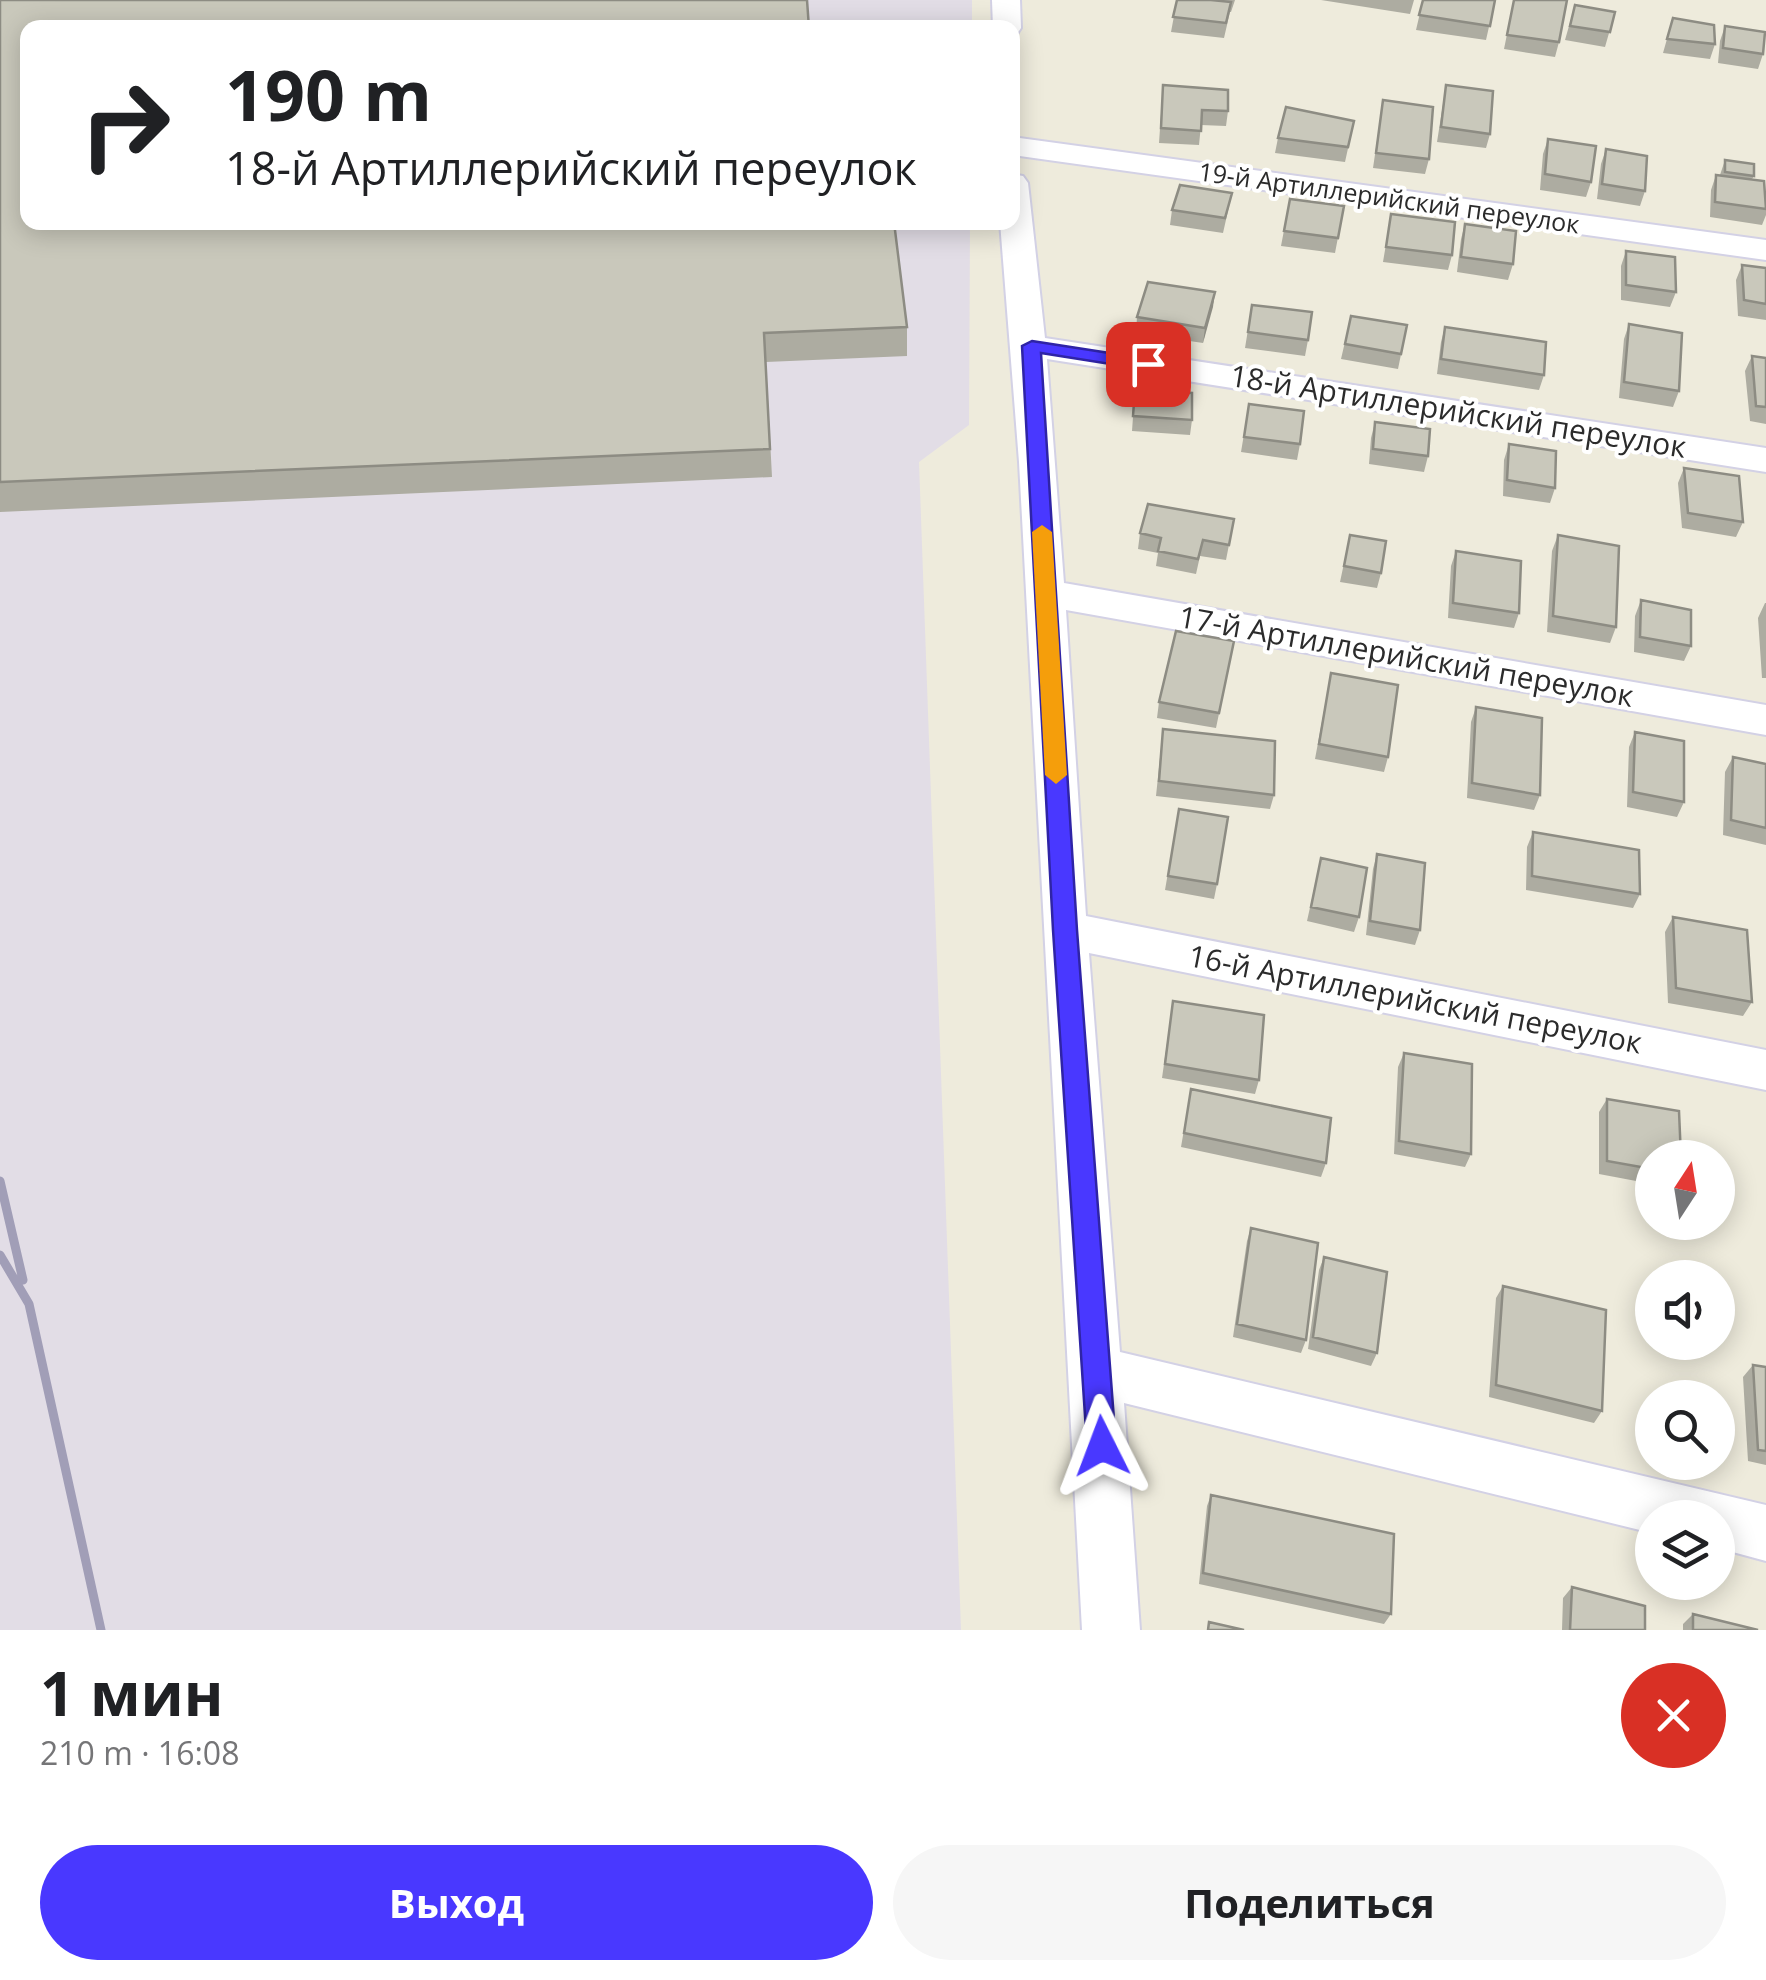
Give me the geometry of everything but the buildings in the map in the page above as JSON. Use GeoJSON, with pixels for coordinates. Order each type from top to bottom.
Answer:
{"type":"FeatureCollection","features":[{"type":"Feature","properties":{"kind":"street","name":"19-й Артиллерийский переулок"},"geometry":{"type":"LineString","coordinates":[[1020,147],[1766,250]]}},
{"type":"Feature","properties":{"kind":"street"},"geometry":{"type":"LineString","coordinates":[[1018,230],[1032,346],[1111,1630]]}},
{"type":"Feature","properties":{"kind":"street","name":"18-й Артиллерийский переулок"},"geometry":{"type":"LineString","coordinates":[[1032,346],[1766,460]]}},
{"type":"Feature","properties":{"kind":"street","name":"17-й Артиллерийский переулок"},"geometry":{"type":"LineString","coordinates":[[1046,593],[1766,720]]}},
{"type":"Feature","properties":{"kind":"street","name":"16-й Артиллерийский переулок"},"geometry":{"type":"LineString","coordinates":[[1065,930],[1766,1070]]}},
{"type":"Feature","properties":{"kind":"street"},"geometry":{"type":"LineString","coordinates":[[1098,1372],[1635,1501]]}},
{"type":"Feature","properties":{"kind":"street"},"geometry":{"type":"LineString","coordinates":[[1735,1525],[1766,1532]]}},
{"type":"Feature","properties":{"kind":"shaded area"},"geometry":{"type":"Polygon","coordinates":[[[0,0],[972,0],[972,20],[20,20],[20,230],[970,230],[969,425],[919,462],[961,1630],[0,1630],[0,0]]]}},
{"type":"Feature","properties":{"kind":"railway"},"geometry":{"type":"LineString","coordinates":[[0,1181],[23,1280]]}},
{"type":"Feature","properties":{"kind":"railway"},"geometry":{"type":"LineString","coordinates":[[0,1255],[29,1304],[101,1630]]}},
{"type":"Feature","properties":{"kind":"slow traffic"},"geometry":{"type":"LineString","coordinates":[[1042,532],[1056,775]]}},
{"type":"Feature","properties":{"kind":"route"},"geometry":{"type":"LineString","coordinates":[[1102,1446],[1065,930],[1032,346],[1148,364]]}}]}
